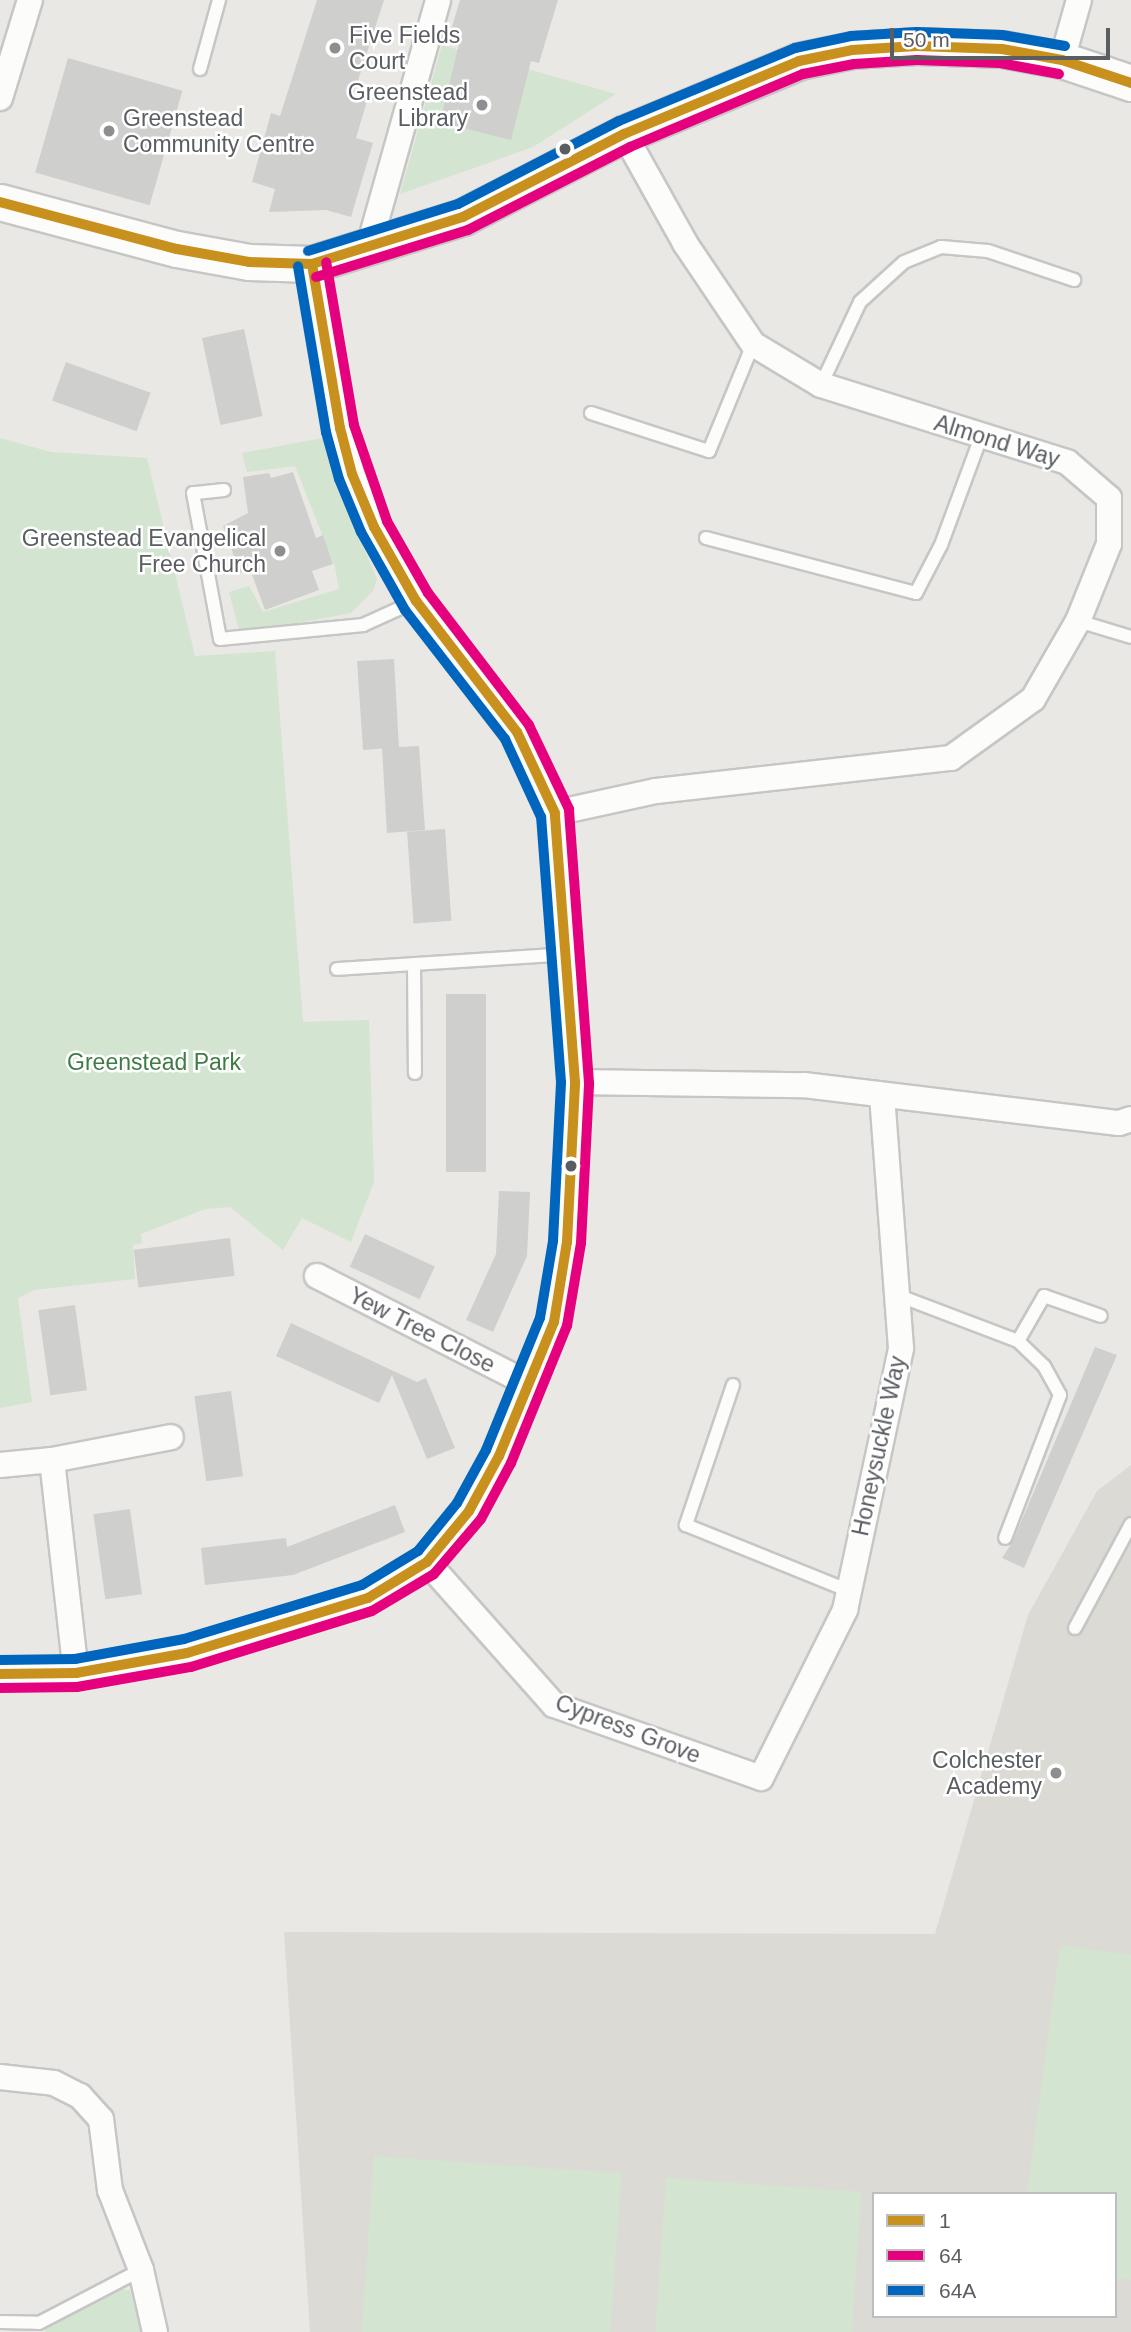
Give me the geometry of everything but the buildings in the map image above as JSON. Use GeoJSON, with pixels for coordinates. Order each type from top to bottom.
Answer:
{"type":"FeatureCollection","features":[{"type":"Feature","properties":{"kind":"street"},"geometry":{"type":"LineString","coordinates":[[0,98],[30,0]]}},
{"type":"Feature","properties":{"kind":"street"},"geometry":{"type":"LineString","coordinates":[[369,246],[438,0]]}},
{"type":"Feature","properties":{"kind":"street"},"geometry":{"type":"LineString","coordinates":[[1062,60],[1079,0]]}},
{"type":"Feature","properties":{"kind":"street"},"geometry":{"type":"LineString","coordinates":[[0,202],[177,249],[249,262],[312,264],[463,217],[624,134],[799,61],[852,50],[1002,48],[1062,60],[1131,83]]}},
{"type":"Feature","properties":{"kind":"street","name":"Almond Way"},"geometry":{"type":"LineString","coordinates":[[555,813],[656,791],[951,758],[1032,699],[1078,621],[1109,544],[1109,498],[1068,462],[821,385],[753,344],[685,243],[624,134]]}},
{"type":"Feature","properties":{"kind":"street"},"geometry":{"type":"LineString","coordinates":[[0,1675],[76,1673],[187,1653],[269,1632],[368,1598],[427,1562],[469,1511],[499,1457],[554,1322],[567,1242],[575,1083],[568,954],[555,813],[517,732],[416,601],[374,527],[352,474],[327,371],[312,264]]}},
{"type":"Feature","properties":{"kind":"street"},"geometry":{"type":"LineString","coordinates":[[575,1083],[804,1085],[1119,1123],[1131,1119]]}},
{"type":"Feature","properties":{"kind":"street","name":"Honeysuckle Way"},"geometry":{"type":"LineString","coordinates":[[761,1778],[845,1610],[901,1348],[882,1095]]}},
{"type":"Feature","properties":{"kind":"street","name":"Yew Tree Close"},"geometry":{"type":"LineString","coordinates":[[317,1276],[527,1383]]}},
{"type":"Feature","properties":{"kind":"street"},"geometry":{"type":"LineString","coordinates":[[0,1465],[52,1460],[171,1437]]}},
{"type":"Feature","properties":{"kind":"street"},"geometry":{"type":"LineString","coordinates":[[52,1460],[76,1673]]}},
{"type":"Feature","properties":{"kind":"street","name":"Cypress Grove"},"geometry":{"type":"LineString","coordinates":[[427,1562],[554,1705],[761,1778]]}},
{"type":"Feature","properties":{"kind":"street"},"geometry":{"type":"LineString","coordinates":[[0,2077],[54,2083],[80,2096],[101,2119],[110,2190],[141,2270],[155,2332]]}},
{"type":"Feature","properties":{"kind":"lane"},"geometry":{"type":"LineString","coordinates":[[200,69],[219,0]]}},
{"type":"Feature","properties":{"kind":"lane"},"geometry":{"type":"LineString","coordinates":[[821,385],[860,302],[904,262],[941,247],[988,251],[1074,280]]}},
{"type":"Feature","properties":{"kind":"lane"},"geometry":{"type":"LineString","coordinates":[[591,413],[709,451],[753,344]]}},
{"type":"Feature","properties":{"kind":"lane"},"geometry":{"type":"LineString","coordinates":[[706,538],[916,593],[941,545],[981,437]]}},
{"type":"Feature","properties":{"kind":"lane"},"geometry":{"type":"LineString","coordinates":[[224,490],[193,493],[220,639],[363,625],[416,601]]}},
{"type":"Feature","properties":{"kind":"lane"},"geometry":{"type":"LineString","coordinates":[[1078,621],[1131,637]]}},
{"type":"Feature","properties":{"kind":"lane"},"geometry":{"type":"LineString","coordinates":[[337,969],[568,954]]}},
{"type":"Feature","properties":{"kind":"lane"},"geometry":{"type":"LineString","coordinates":[[414,964],[415,1073]]}},
{"type":"Feature","properties":{"kind":"lane"},"geometry":{"type":"LineString","coordinates":[[897,1295],[1018,1340],[1044,1367],[1060,1395],[1005,1538]]}},
{"type":"Feature","properties":{"kind":"lane"},"geometry":{"type":"LineString","coordinates":[[1018,1340],[1044,1296],[1101,1316]]}},
{"type":"Feature","properties":{"kind":"lane"},"geometry":{"type":"LineString","coordinates":[[733,1385],[686,1525],[849,1591]]}},
{"type":"Feature","properties":{"kind":"lane"},"geometry":{"type":"LineString","coordinates":[[1075,1628],[1131,1524]]}},
{"type":"Feature","properties":{"kind":"lane"},"geometry":{"type":"LineString","coordinates":[[0,2322],[38,2323],[141,2270]]}},
{"type":"Feature","properties":{"kind":"shaded area","name":"Colchester Academy"},"geometry":{"type":"Polygon","coordinates":[[[1131,1465],[1131,2332],[310,2332],[284,1932],[935,1934],[1028,1615],[1097,1491],[1131,1465]]]}},
{"type":"Feature","properties":{"kind":"green space"},"geometry":{"type":"Polygon","coordinates":[[[442,45],[616,94],[533,147],[400,194],[442,45]]]}},
{"type":"Feature","properties":{"kind":"green space","name":"Greenstead Park"},"geometry":{"type":"Polygon","coordinates":[[[0,438],[51,452],[147,458],[195,656],[275,651],[303,1022],[369,1020],[374,1182],[351,1242],[302,1218],[283,1250],[230,1207],[205,1209],[141,1234],[142,1243],[133,1245],[135,1279],[34,1290],[18,1298],[32,1402],[0,1408],[0,438]]]}},
{"type":"Feature","properties":{"kind":"green space"},"geometry":{"type":"Polygon","coordinates":[[[323,438],[331,471],[377,579],[373,591],[351,613],[240,634],[229,592],[249,586],[263,612],[339,589],[335,567],[295,466],[247,472],[242,453],[323,438]]]}},
{"type":"Feature","properties":{"kind":"green space"},"geometry":{"type":"Polygon","coordinates":[[[1060,1945],[1131,1955],[1131,2280],[1117,2278],[1117,2192],[1027,2192],[1060,1945]]]}},
{"type":"Feature","properties":{"kind":"green space"},"geometry":{"type":"Polygon","coordinates":[[[374,2156],[621,2173],[610,2332],[362,2332],[374,2156]]]}},
{"type":"Feature","properties":{"kind":"green space"},"geometry":{"type":"Polygon","coordinates":[[[666,2178],[862,2192],[852,2332],[655,2332],[666,2178]]]}},
{"type":"Feature","properties":{"kind":"green space"},"geometry":{"type":"Polygon","coordinates":[[[118,2289],[130,2290],[141,2332],[45,2332],[45,2327],[118,2289]]]}},
{"type":"Feature","properties":{"kind":"transit line","name":"64A"},"geometry":{"type":"LineString","coordinates":[[308,251],[458,204],[619,121],[795,48],[851,36],[917,32],[1002,35],[1065,46]]}},
{"type":"Feature","properties":{"kind":"transit line","name":"1"},"geometry":{"type":"LineString","coordinates":[[0,202],[177,249],[249,262],[312,264],[463,217],[624,134],[799,61],[852,50],[917,46],[1002,49],[1062,60],[1131,83]]}},
{"type":"Feature","properties":{"kind":"transit line","name":"64"},"geometry":{"type":"LineString","coordinates":[[316,277],[468,230],[630,147],[803,74],[854,64],[917,60],[1000,63],[1059,74]]}},
{"type":"Feature","properties":{"kind":"transit line","name":"64"},"geometry":{"type":"LineString","coordinates":[[0,1688],[77,1687],[191,1667],[372,1611],[434,1574],[481,1519],[511,1463],[567,1326],[581,1243],[589,1083],[569,809],[529,725],[428,593],[387,521],[354,425],[326,262]]}},
{"type":"Feature","properties":{"kind":"transit line","name":"1"},"geometry":{"type":"LineString","coordinates":[[0,1674],[76,1673],[187,1653],[368,1598],[427,1562],[469,1511],[499,1456],[554,1322],[567,1242],[575,1082],[555,813],[517,732],[416,601],[374,527],[352,474],[340,428],[312,264]]}},
{"type":"Feature","properties":{"kind":"transit line","name":"64A"},"geometry":{"type":"LineString","coordinates":[[0,1660],[75,1659],[184,1639],[362,1585],[418,1551],[457,1503],[486,1450],[540,1318],[553,1241],[561,1082],[541,817],[505,739],[405,610],[361,532],[339,479],[326,432],[298,266]]}},
{"type":"Feature","properties":{"kind":"place","name":"Five Fields Court"},"geometry":{"type":"Point","coordinates":[335,48]}},
{"type":"Feature","properties":{"kind":"place","name":"Greenstead Library"},"geometry":{"type":"Point","coordinates":[482,105]}},
{"type":"Feature","properties":{"kind":"place","name":"Greenstead Community Centre"},"geometry":{"type":"Point","coordinates":[109,131]}},
{"type":"Feature","properties":{"kind":"place","name":"Greenstead Evangelical Free Church"},"geometry":{"type":"Point","coordinates":[280,551]}},
{"type":"Feature","properties":{"kind":"place","name":"Colchester Academy"},"geometry":{"type":"Point","coordinates":[1056,1773]}}]}
